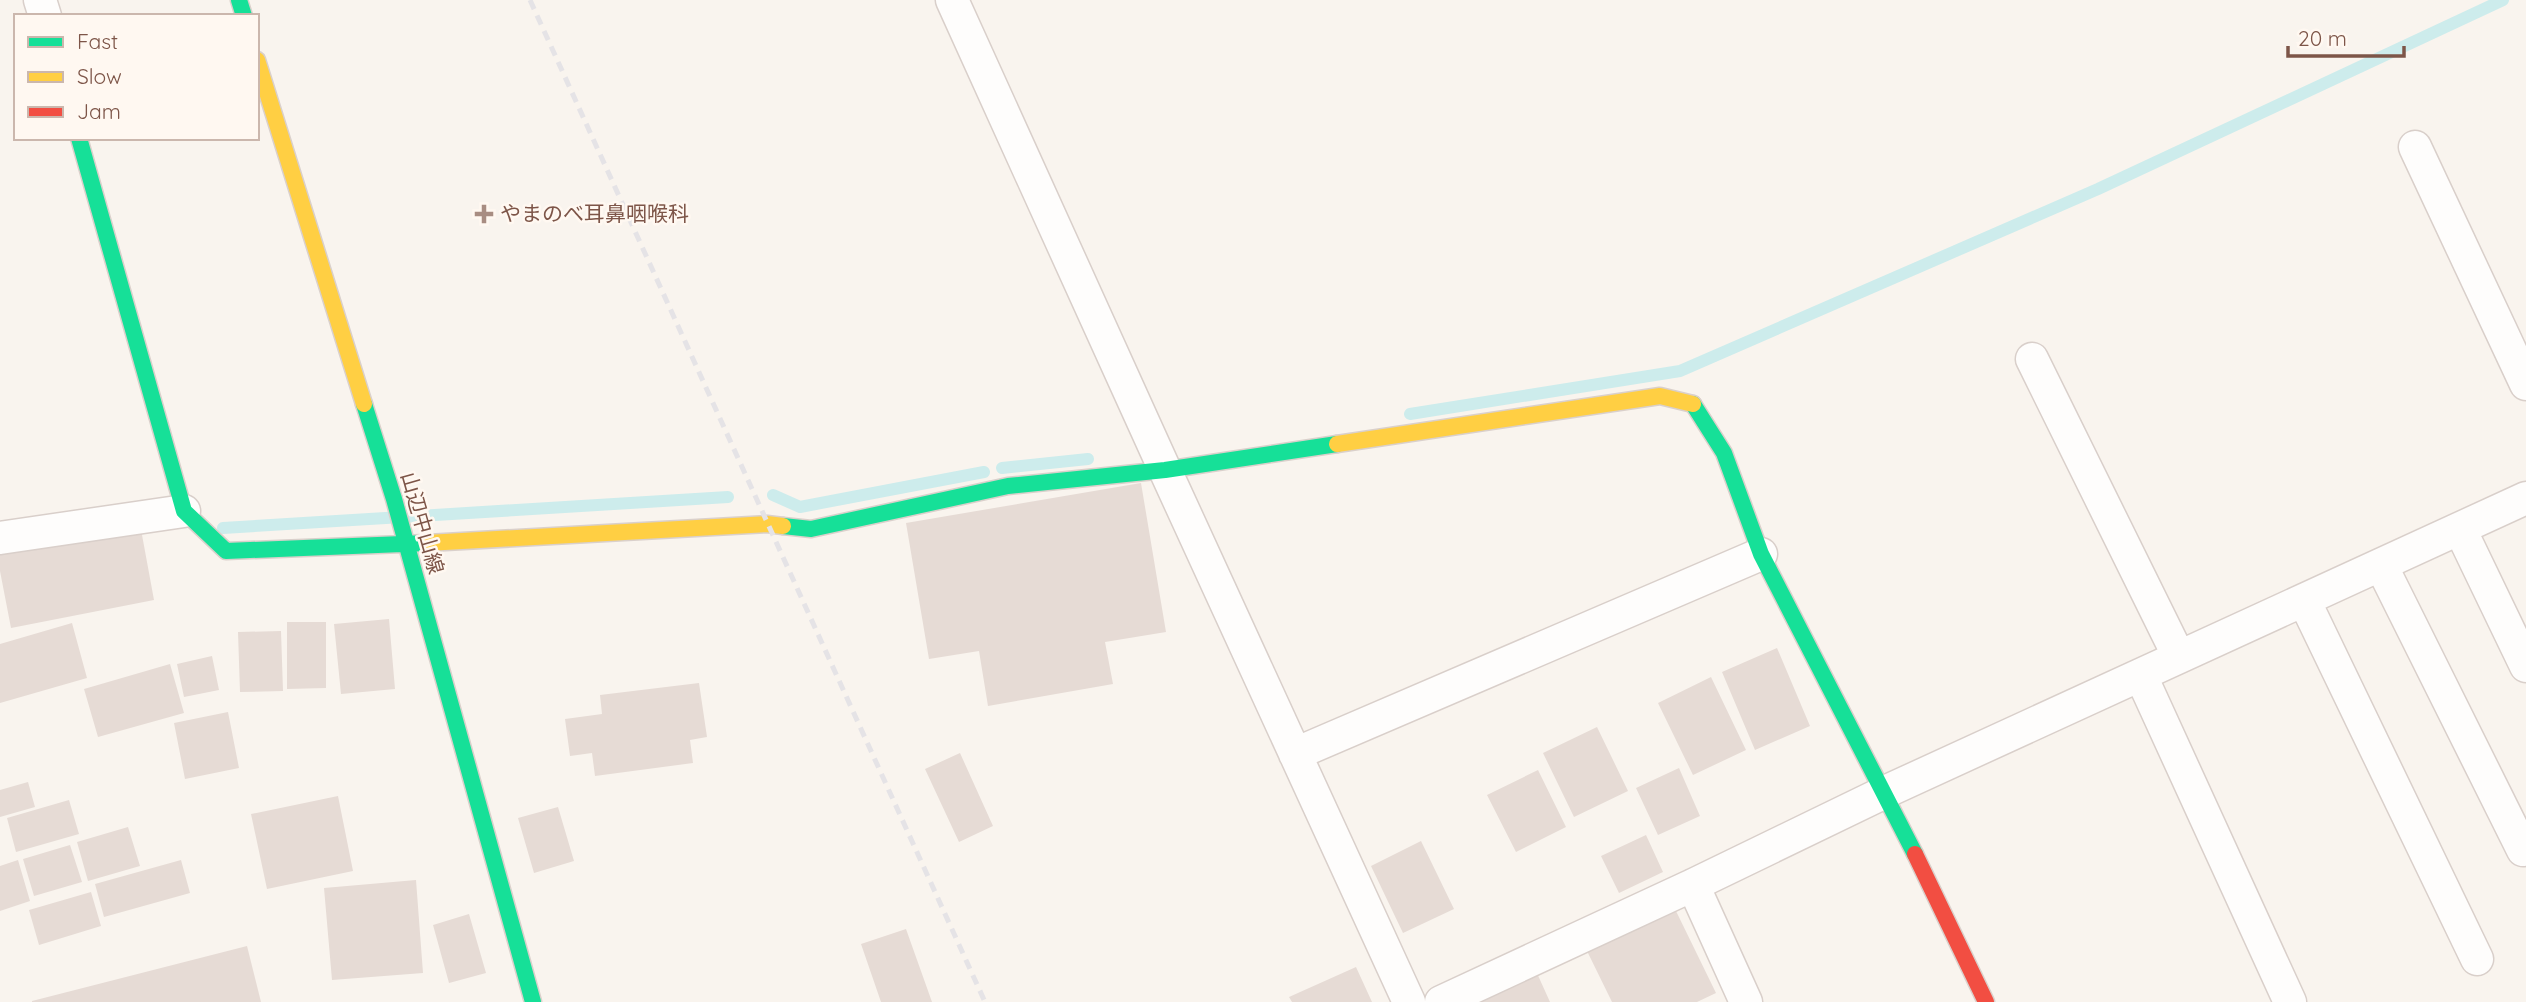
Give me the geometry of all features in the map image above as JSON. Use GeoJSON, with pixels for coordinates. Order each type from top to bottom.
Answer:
{"type":"FeatureCollection","features":[{"type":"Feature","properties":{"kind":"street"},"geometry":{"type":"LineString","coordinates":[[952,0],[1409,1002]]}},
{"type":"Feature","properties":{"kind":"street","name":"山辺中山線"},"geometry":{"type":"LineString","coordinates":[[259,66],[394,499],[533,1002]]}},
{"type":"Feature","properties":{"kind":"street"},"geometry":{"type":"LineString","coordinates":[[80,140],[184,511],[226,551],[767,524],[811,528],[1007,486],[1165,470],[1660,396],[1695,404],[1724,453],[1761,554],[1885,792],[1986,1002]]}},
{"type":"Feature","properties":{"kind":"street"},"geometry":{"type":"LineString","coordinates":[[2415,146],[2526,384]]}},
{"type":"Feature","properties":{"kind":"street"},"geometry":{"type":"LineString","coordinates":[[2032,359],[2179,657]]}},
{"type":"Feature","properties":{"kind":"street"},"geometry":{"type":"LineString","coordinates":[[1441,1002],[1885,792],[2526,498]]}},
{"type":"Feature","properties":{"kind":"street"},"geometry":{"type":"LineString","coordinates":[[0,538],[184,511]]}},
{"type":"Feature","properties":{"kind":"street"},"geometry":{"type":"LineString","coordinates":[[2460,529],[2526,666]]}},
{"type":"Feature","properties":{"kind":"street"},"geometry":{"type":"LineString","coordinates":[[1295,754],[1761,554]]}},
{"type":"Feature","properties":{"kind":"street"},"geometry":{"type":"LineString","coordinates":[[2381,565],[2523,850]]}},
{"type":"Feature","properties":{"kind":"street"},"geometry":{"type":"LineString","coordinates":[[2304,600],[2477,958]]}},
{"type":"Feature","properties":{"kind":"street"},"geometry":{"type":"LineString","coordinates":[[2141,676],[2290,1002]]}},
{"type":"Feature","properties":{"kind":"street"},"geometry":{"type":"LineString","coordinates":[[1693,885],[1746,1002]]}},
{"type":"Feature","properties":{"kind":"building"},"geometry":{"type":"Polygon","coordinates":[[[1141,483],[1166,632],[1105,642],[1113,684],[988,706],[979,651],[929,659],[906,523],[1141,483]]]}},
{"type":"Feature","properties":{"kind":"building"},"geometry":{"type":"Polygon","coordinates":[[[140,524],[154,600],[11,628],[0,571],[0,551],[140,524]]]}},
{"type":"Feature","properties":{"kind":"building"},"geometry":{"type":"Polygon","coordinates":[[[389,619],[395,689],[341,694],[334,624],[389,619]]]}},
{"type":"Feature","properties":{"kind":"building"},"geometry":{"type":"Polygon","coordinates":[[[287,622],[326,622],[326,688],[287,689],[287,622]]]}},
{"type":"Feature","properties":{"kind":"building"},"geometry":{"type":"Polygon","coordinates":[[[72,623],[87,678],[0,703],[0,644],[72,623]]]}},
{"type":"Feature","properties":{"kind":"building"},"geometry":{"type":"Polygon","coordinates":[[[281,631],[283,691],[240,692],[238,632],[281,631]]]}},
{"type":"Feature","properties":{"kind":"building"},"geometry":{"type":"Polygon","coordinates":[[[1777,648],[1810,726],[1755,750],[1722,672],[1777,648]]]}},
{"type":"Feature","properties":{"kind":"building"},"geometry":{"type":"Polygon","coordinates":[[[212,656],[219,690],[184,697],[177,664],[212,656]]]}},
{"type":"Feature","properties":{"kind":"building"},"geometry":{"type":"Polygon","coordinates":[[[170,664],[184,713],[98,737],[84,689],[170,664]]]}},
{"type":"Feature","properties":{"kind":"building"},"geometry":{"type":"Polygon","coordinates":[[[1711,677],[1746,750],[1693,775],[1658,703],[1711,677]]]}},
{"type":"Feature","properties":{"kind":"building"},"geometry":{"type":"Polygon","coordinates":[[[699,683],[707,737],[690,740],[693,763],[595,776],[592,753],[570,756],[565,719],[602,714],[600,695],[699,683]]]}},
{"type":"Feature","properties":{"kind":"building"},"geometry":{"type":"Polygon","coordinates":[[[228,712],[239,768],[185,779],[174,723],[228,712]]]}},
{"type":"Feature","properties":{"kind":"building"},"geometry":{"type":"Polygon","coordinates":[[[1597,727],[1628,791],[1574,817],[1543,753],[1597,727]]]}},
{"type":"Feature","properties":{"kind":"building"},"geometry":{"type":"Polygon","coordinates":[[[960,753],[993,826],[959,842],[925,769],[960,753]]]}},
{"type":"Feature","properties":{"kind":"building"},"geometry":{"type":"Polygon","coordinates":[[[1679,768],[1700,816],[1658,835],[1636,788],[1679,768]]]}},
{"type":"Feature","properties":{"kind":"building"},"geometry":{"type":"Polygon","coordinates":[[[1538,770],[1566,827],[1516,852],[1487,795],[1538,770]]]}},
{"type":"Feature","properties":{"kind":"building"},"geometry":{"type":"Polygon","coordinates":[[[28,782],[35,807],[0,817],[0,790],[28,782]]]}},
{"type":"Feature","properties":{"kind":"building"},"geometry":{"type":"Polygon","coordinates":[[[338,796],[353,871],[267,889],[251,814],[338,796]]]}},
{"type":"Feature","properties":{"kind":"building"},"geometry":{"type":"Polygon","coordinates":[[[69,800],[79,834],[16,852],[7,818],[69,800]]]}},
{"type":"Feature","properties":{"kind":"building"},"geometry":{"type":"Polygon","coordinates":[[[558,807],[574,861],[534,873],[518,818],[558,807]]]}},
{"type":"Feature","properties":{"kind":"building"},"geometry":{"type":"Polygon","coordinates":[[[128,827],[140,866],[88,881],[77,842],[128,827]]]}},
{"type":"Feature","properties":{"kind":"building"},"geometry":{"type":"Polygon","coordinates":[[[1646,835],[1663,872],[1619,893],[1601,856],[1646,835]]]}},
{"type":"Feature","properties":{"kind":"building"},"geometry":{"type":"Polygon","coordinates":[[[1421,841],[1454,909],[1403,933],[1371,866],[1421,841]]]}},
{"type":"Feature","properties":{"kind":"building"},"geometry":{"type":"Polygon","coordinates":[[[70,845],[82,882],[34,896],[23,859],[70,845]]]}},
{"type":"Feature","properties":{"kind":"building"},"geometry":{"type":"Polygon","coordinates":[[[18,860],[30,901],[0,911],[0,866],[18,860]]]}},
{"type":"Feature","properties":{"kind":"building"},"geometry":{"type":"Polygon","coordinates":[[[181,860],[190,893],[104,917],[95,884],[181,860]]]}},
{"type":"Feature","properties":{"kind":"building"},"geometry":{"type":"Polygon","coordinates":[[[416,880],[423,973],[332,980],[324,888],[416,880]]]}},
{"type":"Feature","properties":{"kind":"building"},"geometry":{"type":"Polygon","coordinates":[[[91,892],[101,926],[39,945],[29,910],[91,892]]]}},
{"type":"Feature","properties":{"kind":"building"},"geometry":{"type":"Polygon","coordinates":[[[1675,909],[1716,993],[1697,1002],[1612,1002],[1587,951],[1675,909]]]}},
{"type":"Feature","properties":{"kind":"building"},"geometry":{"type":"Polygon","coordinates":[[[469,914],[486,973],[449,983],[433,925],[469,914]]]}},
{"type":"Feature","properties":{"kind":"building"},"geometry":{"type":"Polygon","coordinates":[[[906,929],[932,1002],[881,1002],[861,944],[906,929]]]}},
{"type":"Feature","properties":{"kind":"building"},"geometry":{"type":"Polygon","coordinates":[[[247,946],[261,1002],[32,1002],[32,1001],[247,946]]]}},
{"type":"Feature","properties":{"kind":"building"},"geometry":{"type":"Polygon","coordinates":[[[1356,967],[1372,1002],[1292,1002],[1289,997],[1356,967]]]}},
{"type":"Feature","properties":{"kind":"building"},"geometry":{"type":"Polygon","coordinates":[[[1536,971],[1550,1002],[1469,1002],[1536,971]]]}},
{"type":"Feature","properties":{"kind":"waterway"},"geometry":{"type":"LineString","coordinates":[[1410,414],[1680,371],[2098,189],[2503,0]]}},
{"type":"Feature","properties":{"kind":"waterway"},"geometry":{"type":"LineString","coordinates":[[1002,468],[1088,459]]}},
{"type":"Feature","properties":{"kind":"waterway"},"geometry":{"type":"LineString","coordinates":[[773,495],[800,507],[984,472]]}},
{"type":"Feature","properties":{"kind":"waterway"},"geometry":{"type":"LineString","coordinates":[[223,528],[728,497]]}},
{"type":"Feature","properties":{"kind":"railway"},"geometry":{"type":"LineString","coordinates":[[530,0],[985,1002]]}},
{"type":"Feature","properties":{"kind":"traffic: fast"},"geometry":{"type":"LineString","coordinates":[[239,0],[243,14]]}},
{"type":"Feature","properties":{"kind":"traffic: fast"},"geometry":{"type":"LineString","coordinates":[[80,140],[184,511],[226,551],[427,543]]}},
{"type":"Feature","properties":{"kind":"traffic: fast"},"geometry":{"type":"LineString","coordinates":[[364,404],[394,499],[533,1002]]}},
{"type":"Feature","properties":{"kind":"traffic: fast"},"geometry":{"type":"LineString","coordinates":[[1693,404],[1724,453],[1761,554],[1915,854]]}},
{"type":"Feature","properties":{"kind":"traffic: fast"},"geometry":{"type":"LineString","coordinates":[[783,526],[811,529],[1008,486],[1165,470],[1337,444]]}},
{"type":"Feature","properties":{"kind":"traffic: slow"},"geometry":{"type":"LineString","coordinates":[[259,66],[364,404]]}},
{"type":"Feature","properties":{"kind":"traffic: slow"},"geometry":{"type":"LineString","coordinates":[[1337,444],[1660,396],[1693,404]]}},
{"type":"Feature","properties":{"kind":"traffic: slow"},"geometry":{"type":"LineString","coordinates":[[427,543],[767,524],[783,526]]}},
{"type":"Feature","properties":{"kind":"traffic: jam"},"geometry":{"type":"LineString","coordinates":[[1915,854],[1986,1002]]}},
{"type":"Feature","properties":{"kind":"place","name":"やまのべ耳鼻咽喉科"},"geometry":{"type":"Point","coordinates":[484,214]}}]}
